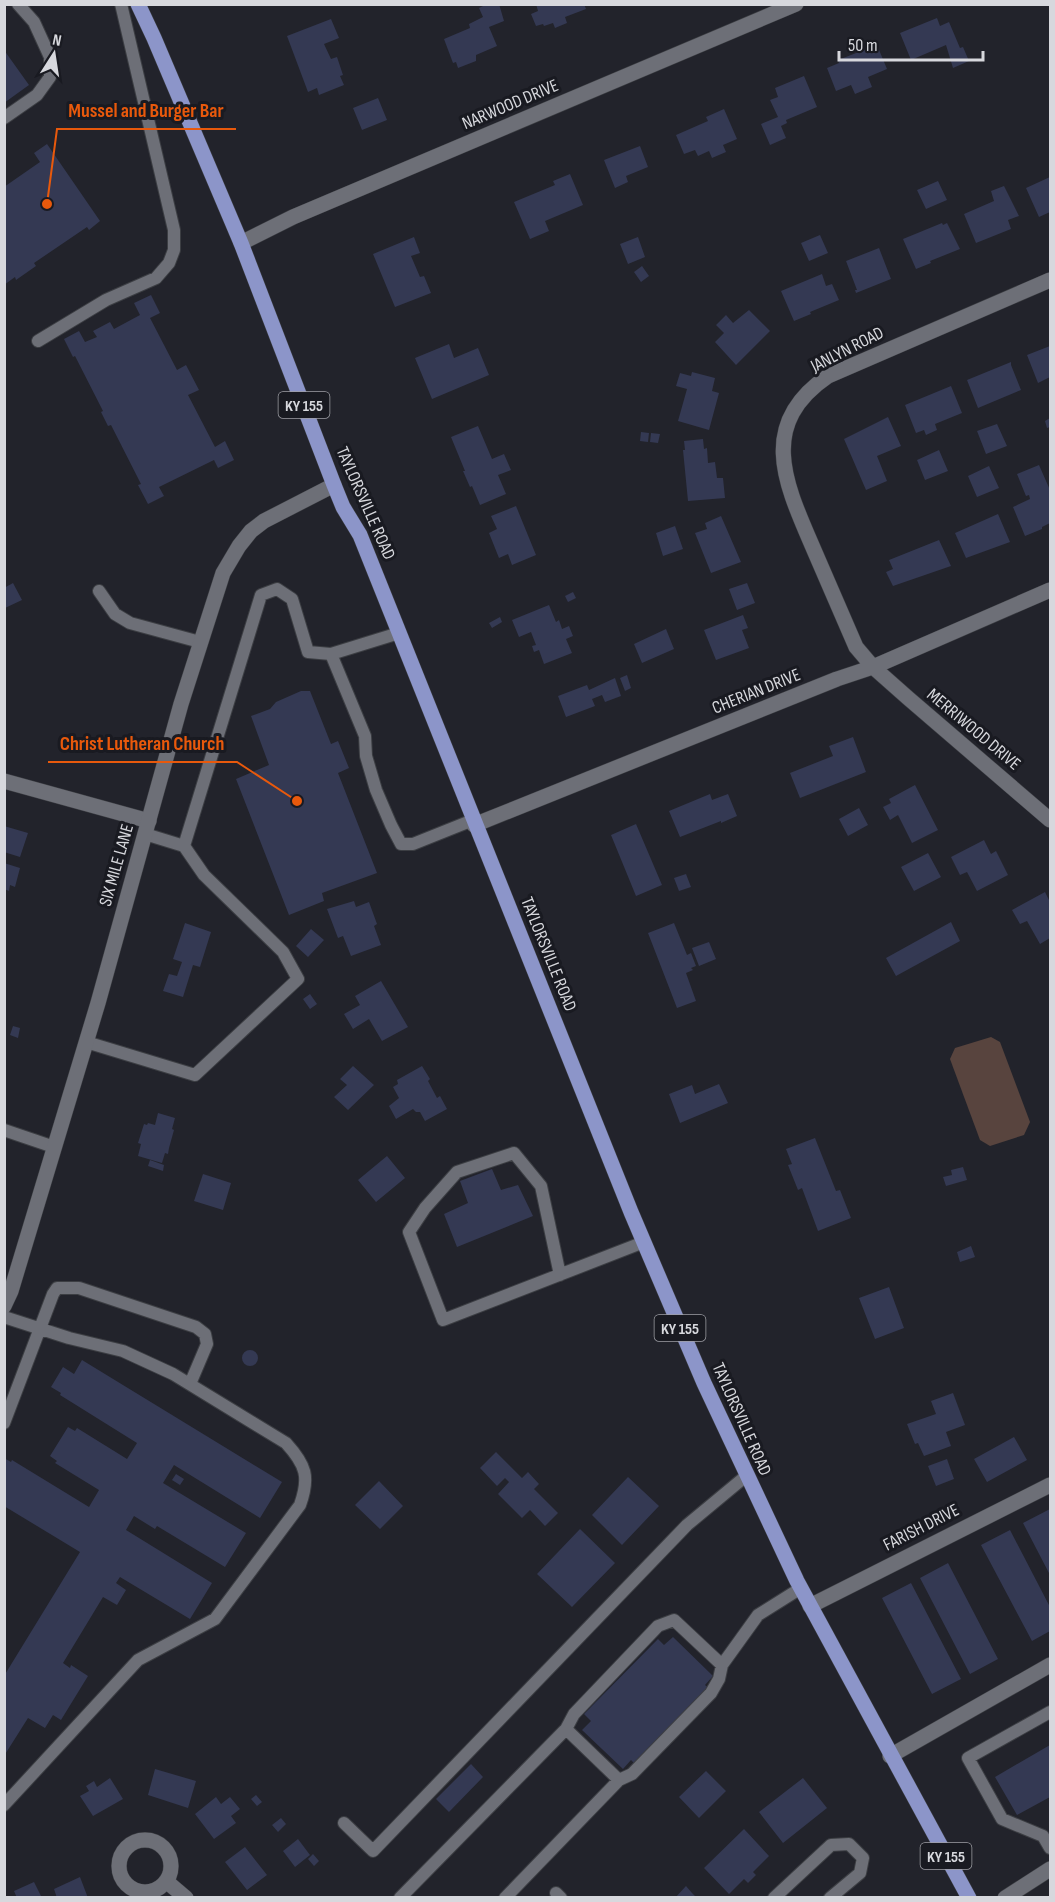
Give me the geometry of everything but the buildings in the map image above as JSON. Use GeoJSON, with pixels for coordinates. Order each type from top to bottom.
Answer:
{"type":"FeatureCollection","features":[{"type":"Feature","properties":{"kind":"main road","name":"TAYLORSVILLE ROAD"},"geometry":{"type":"LineString","coordinates":[[138,4],[241,243],[334,485],[343,507],[360,535],[644,1242],[702,1379],[746,1476],[810,1606],[969,1898]]}},
{"type":"Feature","properties":{"kind":"street","name":"NARWOOD DRIVE"},"geometry":{"type":"LineString","coordinates":[[241,243],[293,217],[796,4]]}},
{"type":"Feature","properties":{"kind":"street","name":"JANLYN ROAD"},"geometry":{"type":"LineString","coordinates":[[873,667],[856,647],[787,486],[782,447],[785,431],[794,408],[804,396],[828,376],[1050,280]]}},
{"type":"Feature","properties":{"kind":"street","name":"SIX MILE LANE"},"geometry":{"type":"LineString","coordinates":[[4,1306],[11,1291],[86,1042],[200,642],[222,573],[239,546],[264,520],[334,485]]}},
{"type":"Feature","properties":{"kind":"street","name":"CHERIAN DRIVE"},"geometry":{"type":"LineString","coordinates":[[474,822],[837,679],[873,667],[1050,590]]}},
{"type":"Feature","properties":{"kind":"street","name":"MERRIWOOD DRIVE"},"geometry":{"type":"LineString","coordinates":[[873,667],[1050,820]]}},
{"type":"Feature","properties":{"kind":"street"},"geometry":{"type":"LineString","coordinates":[[4,781],[147,827]]}},
{"type":"Feature","properties":{"kind":"street","name":"FARISH DRIVE"},"geometry":{"type":"LineString","coordinates":[[810,1606],[1050,1485]]}},
{"type":"Feature","properties":{"kind":"street"},"geometry":{"type":"LineString","coordinates":[[890,1756],[1050,1665]]}},
{"type":"Feature","properties":{"kind":"street"},"geometry":{"type":"LineString","coordinates":[[1005,1898],[1050,1869]]}},
{"type":"Feature","properties":{"kind":"street"},"geometry":{"type":"LineString","coordinates":[[166,1881],[186,1898]]}},
{"type":"Feature","properties":{"kind":"lane"},"geometry":{"type":"LineString","coordinates":[[4,118],[37,95],[50,77],[50,57],[34,22],[18,4]]}},
{"type":"Feature","properties":{"kind":"lane"},"geometry":{"type":"LineString","coordinates":[[38,341],[106,300],[156,278],[169,262],[174,250],[174,230],[121,4]]}},
{"type":"Feature","properties":{"kind":"lane"},"geometry":{"type":"LineString","coordinates":[[184,846],[261,596],[277,589],[292,599],[308,652],[332,654],[399,633]]}},
{"type":"Feature","properties":{"kind":"lane"},"geometry":{"type":"LineString","coordinates":[[99,591],[114,614],[130,623],[200,642]]}},
{"type":"Feature","properties":{"kind":"lane"},"geometry":{"type":"LineString","coordinates":[[332,654],[365,736],[366,756],[376,790],[401,844],[413,844],[474,822]]}},
{"type":"Feature","properties":{"kind":"lane"},"geometry":{"type":"LineString","coordinates":[[86,1042],[195,1075],[298,979],[283,952],[204,875],[184,846],[147,827]]}},
{"type":"Feature","properties":{"kind":"lane"},"geometry":{"type":"LineString","coordinates":[[4,1130],[54,1147]]}},
{"type":"Feature","properties":{"kind":"lane"},"geometry":{"type":"LineString","coordinates":[[560,1275],[541,1186],[514,1153],[457,1172],[425,1208],[409,1232],[443,1320],[560,1275],[644,1242]]}},
{"type":"Feature","properties":{"kind":"lane"},"geometry":{"type":"LineString","coordinates":[[4,1423],[39,1328],[57,1288],[79,1288],[196,1327],[205,1334],[207,1344],[190,1384]]}},
{"type":"Feature","properties":{"kind":"lane"},"geometry":{"type":"LineString","coordinates":[[4,1317],[69,1338],[123,1352],[173,1374],[286,1443],[299,1458],[307,1487],[300,1505],[215,1619],[138,1659],[4,1805]]}},
{"type":"Feature","properties":{"kind":"lane"},"geometry":{"type":"LineString","coordinates":[[344,1823],[373,1851],[687,1525],[746,1476]]}},
{"type":"Feature","properties":{"kind":"lane"},"geometry":{"type":"LineString","coordinates":[[505,1898],[619,1780],[632,1774],[711,1693],[719,1679],[722,1665],[758,1615],[801,1588]]}},
{"type":"Feature","properties":{"kind":"lane"},"geometry":{"type":"LineString","coordinates":[[400,1898],[566,1730],[574,1714],[658,1626],[674,1620],[722,1665]]}},
{"type":"Feature","properties":{"kind":"lane"},"geometry":{"type":"LineString","coordinates":[[1050,1712],[968,1758],[1002,1819],[1043,1836],[1050,1848]]}},
{"type":"Feature","properties":{"kind":"lane"},"geometry":{"type":"LineString","coordinates":[[566,1730],[619,1780]]}},
{"type":"Feature","properties":{"kind":"lane"},"geometry":{"type":"LineString","coordinates":[[774,1898],[831,1845],[849,1844],[863,1858],[860,1873],[830,1898]]}},
{"type":"Feature","properties":{"kind":"shaded area"},"geometry":{"type":"Polygon","coordinates":[[[991,1037],[1000,1042],[1030,1122],[1024,1135],[990,1146],[980,1140],[950,1059],[955,1048],[991,1037]]]}},
{"type":"Feature","properties":{"kind":"place","name":"Mussel and Burger Bar"},"geometry":{"type":"Point","coordinates":[47,204]}},
{"type":"Feature","properties":{"kind":"place","name":"Christ Lutheran Church"},"geometry":{"type":"Point","coordinates":[297,801]}}]}
